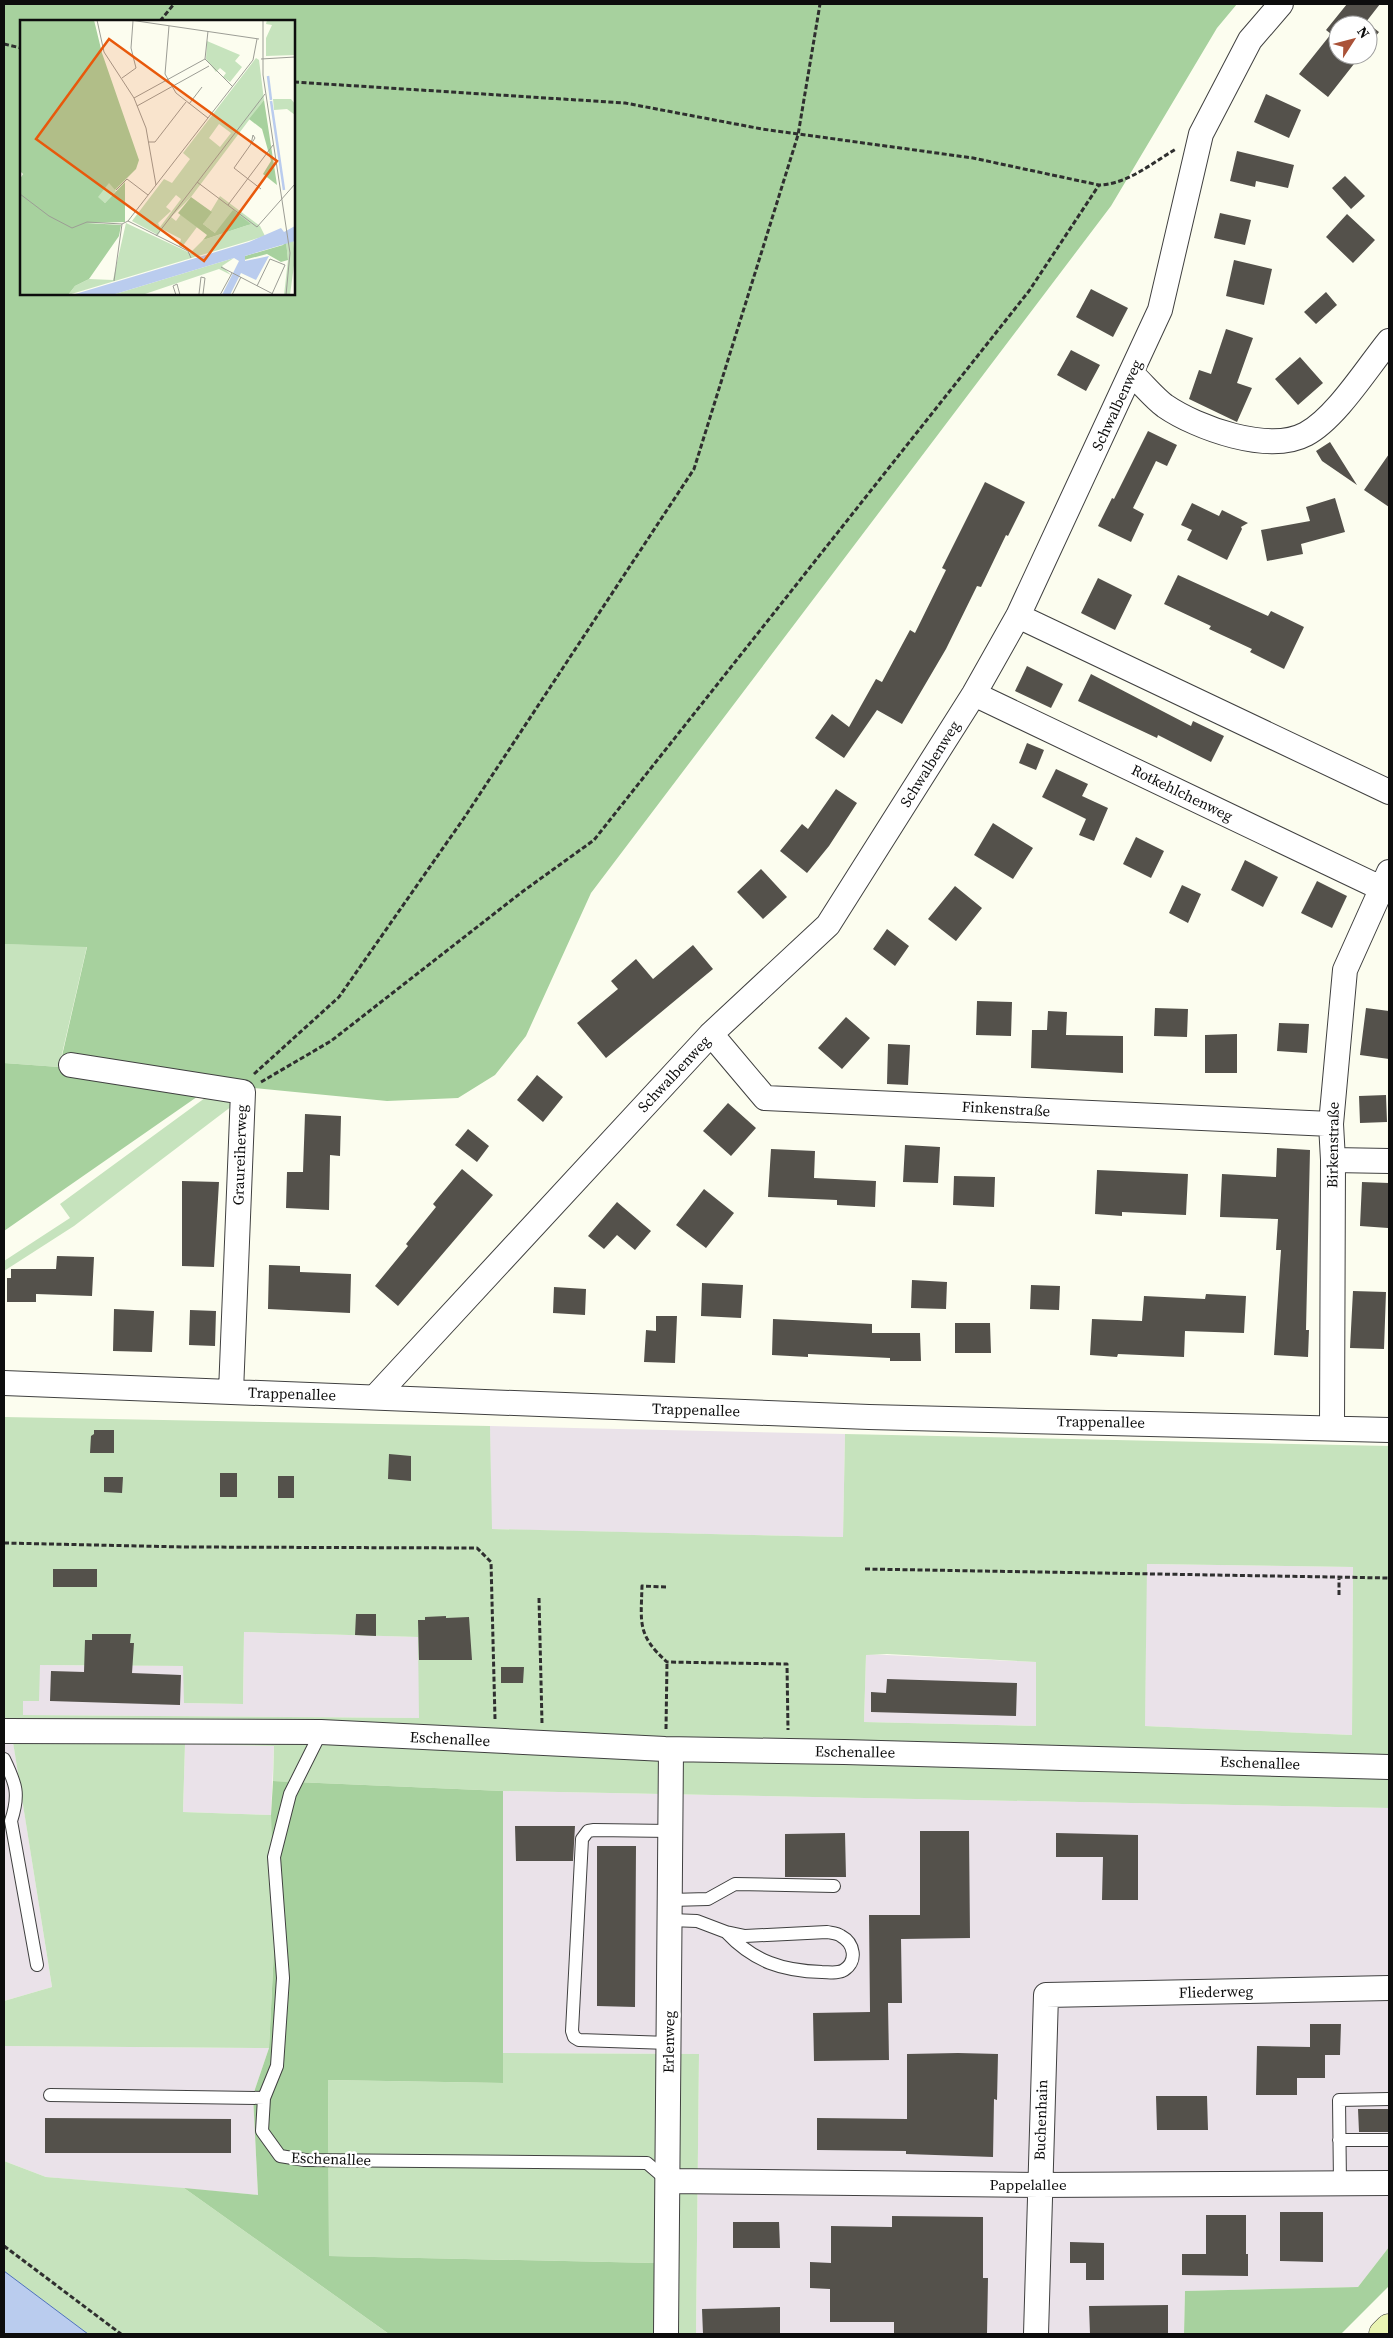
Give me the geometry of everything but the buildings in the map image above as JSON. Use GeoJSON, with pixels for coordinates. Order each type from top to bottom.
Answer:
{"type":"FeatureCollection","features":[{"type":"Feature","properties":{"kind":"main road"},"geometry":{"type":"LineString","coordinates":[[1383,2334],[1389,2328]]}},
{"type":"Feature","properties":{"kind":"street","name":"Schwalbenweg"},"geometry":{"type":"LineString","coordinates":[[376,1396],[711,1034],[828,925],[974,694],[1018,616],[1132,374],[1160,310],[1201,134],[1250,40],[1281,4]]}},
{"type":"Feature","properties":{"kind":"street"},"geometry":{"type":"LineString","coordinates":[[1132,374],[1165,406],[1220,433],[1259,441],[1284,440],[1305,434],[1333,412],[1389,341]]}},
{"type":"Feature","properties":{"kind":"street"},"geometry":{"type":"LineString","coordinates":[[1018,616],[1389,792]]}},
{"type":"Feature","properties":{"kind":"street","name":"Rotkehlchenweg"},"geometry":{"type":"LineString","coordinates":[[974,694],[1387,885]]}},
{"type":"Feature","properties":{"kind":"street","name":"Birkenstraße"},"geometry":{"type":"LineString","coordinates":[[1332,1427],[1333,1160],[1331,1124],[1345,970],[1387,885]]}},
{"type":"Feature","properties":{"kind":"street","name":"Finkenstraße"},"geometry":{"type":"LineString","coordinates":[[711,1034],[765,1098],[1331,1124]]}},
{"type":"Feature","properties":{"kind":"street","name":"Graureiherweg"},"geometry":{"type":"LineString","coordinates":[[71,1065],[243,1092],[231,1392]]}},
{"type":"Feature","properties":{"kind":"street"},"geometry":{"type":"LineString","coordinates":[[1333,1160],[1389,1161]]}},
{"type":"Feature","properties":{"kind":"street","name":"Trappenallee"},"geometry":{"type":"LineString","coordinates":[[4,1383],[376,1396],[869,1417],[1332,1427],[1389,1430]]}},
{"type":"Feature","properties":{"kind":"street","name":"Eschenallee"},"geometry":{"type":"LineString","coordinates":[[4,1731],[321,1732],[668,1750],[788,1751],[1389,1767]]}},
{"type":"Feature","properties":{"kind":"street","name":"Erlenweg"},"geometry":{"type":"LineString","coordinates":[[666,2334],[671,1831],[668,1750]]}},
{"type":"Feature","properties":{"kind":"street","name":"Fliederweg"},"geometry":{"type":"LineString","coordinates":[[1046,1995],[1388,1987]]}},
{"type":"Feature","properties":{"kind":"street","name":"Buchenhain"},"geometry":{"type":"LineString","coordinates":[[1036,2334],[1046,1995]]}},
{"type":"Feature","properties":{"kind":"street","name":"Pappelallee"},"geometry":{"type":"LineString","coordinates":[[668,2181],[1039,2185],[1389,2183]]}},
{"type":"Feature","properties":{"kind":"lane","name":"Eschenallee"},"geometry":{"type":"LineString","coordinates":[[321,1732],[290,1794],[274,1856],[283,1978],[277,2066],[264,2098],[262,2131],[280,2156],[306,2160],[647,2162],[668,2181]]}},
{"type":"Feature","properties":{"kind":"lane"},"geometry":{"type":"LineString","coordinates":[[4,1759],[12,1777],[17,1802],[11,1821],[37,1965]]}},
{"type":"Feature","properties":{"kind":"lane"},"geometry":{"type":"LineString","coordinates":[[669,2043],[579,2040],[574,2037],[572,2031],[582,1839],[588,1831],[594,1830],[671,1831]]}},
{"type":"Feature","properties":{"kind":"lane"},"geometry":{"type":"LineString","coordinates":[[670,1910],[708,1899],[735,1884],[834,1886]]}},
{"type":"Feature","properties":{"kind":"lane"},"geometry":{"type":"LineString","coordinates":[[670,1910],[726,1932],[745,1936],[827,1932],[840,1934],[849,1941],[854,1954],[850,1964],[843,1971],[834,1973],[798,1971],[767,1962],[739,1945],[726,1932]]}},
{"type":"Feature","properties":{"kind":"lane"},"geometry":{"type":"LineString","coordinates":[[50,2096],[264,2098]]}},
{"type":"Feature","properties":{"kind":"lane"},"geometry":{"type":"LineString","coordinates":[[1340,2183],[1339,2100],[1389,2099]]}},
{"type":"Feature","properties":{"kind":"lane"},"geometry":{"type":"LineString","coordinates":[[1339,2140],[1389,2140]]}},
{"type":"Feature","properties":{"kind":"path"},"geometry":{"type":"LineString","coordinates":[[161,20],[174,4]]}},
{"type":"Feature","properties":{"kind":"path"},"geometry":{"type":"LineString","coordinates":[[243,1092],[256,1071],[339,997],[464,818],[694,469],[798,135],[820,4]]}},
{"type":"Feature","properties":{"kind":"path"},"geometry":{"type":"LineString","coordinates":[[4,44],[20,48]]}},
{"type":"Feature","properties":{"kind":"path"},"geometry":{"type":"LineString","coordinates":[[295,82],[625,104],[798,135],[973,158],[1099,185],[1114,185],[1201,134]]}},
{"type":"Feature","properties":{"kind":"path"},"geometry":{"type":"LineString","coordinates":[[243,1092],[331,1041],[522,892],[594,840],[1029,291],[1099,185]]}},
{"type":"Feature","properties":{"kind":"path"},"geometry":{"type":"LineString","coordinates":[[4,1543],[196,1547],[477,1548],[491,1562],[496,1741]]}},
{"type":"Feature","properties":{"kind":"path"},"geometry":{"type":"LineString","coordinates":[[865,1569],[1389,1578]]}},
{"type":"Feature","properties":{"kind":"path"},"geometry":{"type":"LineString","coordinates":[[1339,1577],[1339,1596]]}},
{"type":"Feature","properties":{"kind":"path"},"geometry":{"type":"LineString","coordinates":[[666,1587],[642,1586],[641,1629],[652,1649],[667,1662],[787,1664],[788,1751]]}},
{"type":"Feature","properties":{"kind":"path"},"geometry":{"type":"LineString","coordinates":[[539,1598],[542,1743]]}},
{"type":"Feature","properties":{"kind":"path"},"geometry":{"type":"LineString","coordinates":[[667,1662],[668,1750]]}},
{"type":"Feature","properties":{"kind":"path"},"geometry":{"type":"LineString","coordinates":[[4,2246],[121,2334]]}},
{"type":"Feature","properties":{"kind":"shaded area"},"geometry":{"type":"Polygon","coordinates":[[[490,1426],[845,1434],[843,1537],[491,1529],[490,1426]]]}},
{"type":"Feature","properties":{"kind":"shaded area"},"geometry":{"type":"Polygon","coordinates":[[[1146,1564],[1353,1567],[1352,1735],[1145,1726],[1146,1564]]]}},
{"type":"Feature","properties":{"kind":"shaded area"},"geometry":{"type":"Polygon","coordinates":[[[244,1632],[419,1637],[419,1718],[23,1715],[23,1701],[39,1700],[39,1665],[184,1666],[184,1703],[243,1704],[244,1632]]]}},
{"type":"Feature","properties":{"kind":"shaded area"},"geometry":{"type":"Polygon","coordinates":[[[866,1654],[1036,1662],[1036,1726],[864,1722],[866,1654]]]}},
{"type":"Feature","properties":{"kind":"shaded area"},"geometry":{"type":"Polygon","coordinates":[[[4,1741],[13,1741],[52,1987],[4,2001],[4,1741]]]}},
{"type":"Feature","properties":{"kind":"shaded area"},"geometry":{"type":"Polygon","coordinates":[[[185,1744],[274,1746],[271,1815],[183,1812],[185,1744]]]}},
{"type":"Feature","properties":{"kind":"shaded area"},"geometry":{"type":"Polygon","coordinates":[[[503,1791],[1389,1808],[1389,2247],[1358,2287],[1185,2291],[1184,2334],[696,2334],[699,2054],[503,2053],[503,1791]]]}},
{"type":"Feature","properties":{"kind":"shaded area"},"geometry":{"type":"Polygon","coordinates":[[[4,2046],[269,2048],[253,2095],[258,2195],[46,2177],[4,2161],[4,2046]]]}},
{"type":"Feature","properties":{"kind":"green space"},"geometry":{"type":"Polygon","coordinates":[[[4,4],[1237,4],[1217,28],[1111,206],[591,893],[526,1036],[495,1075],[458,1098],[387,1101],[212,1084],[62,1056],[87,947],[4,944],[4,4]]]}},
{"type":"Feature","properties":{"kind":"green space"},"geometry":{"type":"Polygon","coordinates":[[[4,944],[87,946],[59,1067],[4,1063],[4,944]]]}},
{"type":"Feature","properties":{"kind":"green space"},"geometry":{"type":"Polygon","coordinates":[[[4,1063],[59,1067],[204,1092],[4,1231],[4,1063]]]}},
{"type":"Feature","properties":{"kind":"green space"},"geometry":{"type":"Polygon","coordinates":[[[209,1095],[236,1103],[74,1226],[4,1271],[4,1261],[70,1218],[60,1204],[209,1095]]]}},
{"type":"Feature","properties":{"kind":"green space"},"geometry":{"type":"Polygon","coordinates":[[[4,1417],[490,1426],[492,1529],[843,1537],[845,1434],[1389,1446],[1389,1808],[503,1791],[273,1781],[274,1746],[185,1744],[183,1812],[271,1815],[274,1949],[269,2048],[4,2046],[4,2001],[52,1987],[13,1742],[4,1741],[4,1417]],[[1147,1564],[1145,1726],[1352,1735],[1353,1567],[1147,1564]],[[244,1632],[243,1704],[184,1703],[183,1666],[40,1665],[39,1701],[23,1701],[23,1715],[419,1718],[418,1637],[244,1632]],[[887,1654],[866,1655],[864,1722],[1036,1726],[1036,1662],[887,1654]]]}},
{"type":"Feature","properties":{"kind":"green space"},"geometry":{"type":"Polygon","coordinates":[[[273,1781],[503,1791],[503,2083],[328,2080],[329,2256],[655,2263],[654,2334],[389,2334],[184,2188],[258,2195],[253,2095],[269,2048],[274,1949],[271,1815],[273,1781]]]}},
{"type":"Feature","properties":{"kind":"green space"},"geometry":{"type":"Polygon","coordinates":[[[503,2053],[699,2054],[696,2334],[654,2334],[655,2263],[329,2256],[328,2080],[502,2083],[503,2053]]]}},
{"type":"Feature","properties":{"kind":"green space"},"geometry":{"type":"Polygon","coordinates":[[[4,2161],[46,2177],[184,2188],[389,2334],[88,2334],[4,2271],[4,2161]]]}},
{"type":"Feature","properties":{"kind":"green space"},"geometry":{"type":"Polygon","coordinates":[[[1389,2247],[1389,2286],[1341,2334],[1184,2334],[1185,2291],[1358,2287],[1389,2247]]]}},
{"type":"Feature","properties":{"kind":"water"},"geometry":{"type":"Polygon","coordinates":[[[4,2271],[88,2334],[4,2334],[4,2271]]]}}]}
